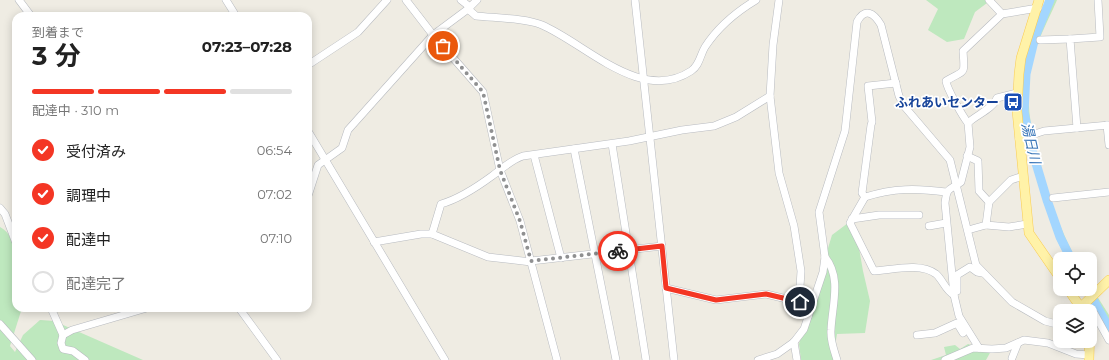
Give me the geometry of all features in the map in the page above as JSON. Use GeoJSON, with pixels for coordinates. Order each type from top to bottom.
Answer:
{"type":"FeatureCollection","features":[{"type":"Feature","properties":{"kind":"main road"},"geometry":{"type":"LineString","coordinates":[[1039,4],[1021,58],[1017,93],[1022,138],[1023,176],[1027,224],[1032,239],[1053,268]]}},
{"type":"Feature","properties":{"kind":"main road"},"geometry":{"type":"LineString","coordinates":[[1087,304],[1092,296],[1109,280]]}},
{"type":"Feature","properties":{"kind":"street"},"geometry":{"type":"LineString","coordinates":[[19,0],[28,12]]}},
{"type":"Feature","properties":{"kind":"street"},"geometry":{"type":"LineString","coordinates":[[226,0],[234,12]]}},
{"type":"Feature","properties":{"kind":"street"},"geometry":{"type":"LineString","coordinates":[[312,62],[358,32],[387,0]]}},
{"type":"Feature","properties":{"kind":"street"},"geometry":{"type":"LineString","coordinates":[[406,0],[432,34],[483,92],[500,170],[520,221],[557,360]]}},
{"type":"Feature","properties":{"kind":"street"},"geometry":{"type":"LineString","coordinates":[[461,0],[476,16],[542,25],[621,72],[643,78],[673,79],[691,71],[696,66],[704,48],[718,30],[734,13],[756,0]]}},
{"type":"Feature","properties":{"kind":"street"},"geometry":{"type":"LineString","coordinates":[[312,184],[318,165],[342,148],[348,130],[432,34],[469,8],[477,0]]}},
{"type":"Feature","properties":{"kind":"street"},"geometry":{"type":"LineString","coordinates":[[635,0],[674,360]]}},
{"type":"Feature","properties":{"kind":"street"},"geometry":{"type":"LineString","coordinates":[[779,0],[773,45],[770,96],[779,173],[794,226],[801,271],[800,302],[808,316]]}},
{"type":"Feature","properties":{"kind":"street"},"geometry":{"type":"LineString","coordinates":[[988,0],[997,4],[1002,14]]}},
{"type":"Feature","properties":{"kind":"street"},"geometry":{"type":"LineString","coordinates":[[1040,40],[1100,37],[1098,0]]}},
{"type":"Feature","properties":{"kind":"street"},"geometry":{"type":"LineString","coordinates":[[976,348],[959,316],[954,295],[944,203],[946,192],[952,186],[958,185],[961,182],[970,147],[968,123],[962,116],[961,110],[946,87],[946,81],[960,75],[964,66],[963,51],[1002,14],[1039,4]]}},
{"type":"Feature","properties":{"kind":"street"},"geometry":{"type":"LineString","coordinates":[[758,360],[778,354],[794,342],[804,329],[823,272],[824,257],[818,212],[846,131],[857,22],[860,16],[869,13],[876,17],[881,25],[896,83],[904,106],[950,160],[958,185],[974,258],[982,273],[1012,302],[1044,320],[1053,323]]}},
{"type":"Feature","properties":{"kind":"street"},"geometry":{"type":"LineString","coordinates":[[1070,39],[1077,128]]}},
{"type":"Feature","properties":{"kind":"street"},"geometry":{"type":"LineString","coordinates":[[865,196],[862,193],[872,122],[868,86],[896,83]]}},
{"type":"Feature","properties":{"kind":"street"},"geometry":{"type":"LineString","coordinates":[[968,123],[975,116],[995,104],[997,98],[1017,93]]}},
{"type":"Feature","properties":{"kind":"street"},"geometry":{"type":"LineString","coordinates":[[432,234],[441,204],[452,201],[513,160],[534,154],[612,144],[682,130],[714,126],[736,117],[770,96]]}},
{"type":"Feature","properties":{"kind":"street"},"geometry":{"type":"LineString","coordinates":[[1022,138],[1033,134],[1108,125],[1109,145]]}},
{"type":"Feature","properties":{"kind":"street"},"geometry":{"type":"LineString","coordinates":[[312,137],[445,360]]}},
{"type":"Feature","properties":{"kind":"street"},"geometry":{"type":"LineString","coordinates":[[612,144],[646,360]]}},
{"type":"Feature","properties":{"kind":"street"},"geometry":{"type":"LineString","coordinates":[[574,149],[616,360]]}},
{"type":"Feature","properties":{"kind":"street"},"geometry":{"type":"LineString","coordinates":[[534,154],[561,258]]}},
{"type":"Feature","properties":{"kind":"street"},"geometry":{"type":"LineString","coordinates":[[967,156],[978,161],[979,191],[989,202]]}},
{"type":"Feature","properties":{"kind":"street"},"geometry":{"type":"LineString","coordinates":[[986,225],[989,202],[1011,180],[1023,176]]}},
{"type":"Feature","properties":{"kind":"street"},"geometry":{"type":"LineString","coordinates":[[946,192],[917,188],[897,189],[865,196],[850,223],[854,234],[865,251],[874,271],[918,268],[930,271],[937,275],[948,291],[954,295]]}},
{"type":"Feature","properties":{"kind":"street"},"geometry":{"type":"LineString","coordinates":[[1053,198],[1109,192]]}},
{"type":"Feature","properties":{"kind":"street"},"geometry":{"type":"LineString","coordinates":[[0,208],[5,214],[12,232]]}},
{"type":"Feature","properties":{"kind":"street"},"geometry":{"type":"LineString","coordinates":[[852,219],[879,215],[918,215]]}},
{"type":"Feature","properties":{"kind":"street"},"geometry":{"type":"LineString","coordinates":[[929,226],[946,223]]}},
{"type":"Feature","properties":{"kind":"street"},"geometry":{"type":"LineString","coordinates":[[968,230],[986,225],[1009,227],[1027,224]]}},
{"type":"Feature","properties":{"kind":"street"},"geometry":{"type":"LineString","coordinates":[[374,242],[421,234],[432,234],[488,256],[531,262],[662,246]]}},
{"type":"Feature","properties":{"kind":"street"},"geometry":{"type":"LineString","coordinates":[[824,257],[829,262],[836,288],[831,330],[832,346],[837,360]]}},
{"type":"Feature","properties":{"kind":"street"},"geometry":{"type":"LineString","coordinates":[[954,295],[957,293],[958,275],[970,267],[977,272],[982,273]]}},
{"type":"Feature","properties":{"kind":"street"},"geometry":{"type":"LineString","coordinates":[[666,288],[716,300],[766,294],[800,302]]}},
{"type":"Feature","properties":{"kind":"street"},"geometry":{"type":"LineString","coordinates":[[53,312],[63,335],[61,342],[64,349],[73,351],[85,360]]}},
{"type":"Feature","properties":{"kind":"street"},"geometry":{"type":"LineString","coordinates":[[63,335],[72,330],[133,312]]}},
{"type":"Feature","properties":{"kind":"street"},"geometry":{"type":"LineString","coordinates":[[242,312],[276,360]]}},
{"type":"Feature","properties":{"kind":"street"},"geometry":{"type":"LineString","coordinates":[[1097,318],[1109,340]]}},
{"type":"Feature","properties":{"kind":"street"},"geometry":{"type":"LineString","coordinates":[[917,335],[935,333],[957,323],[976,348]]}},
{"type":"Feature","properties":{"kind":"street"},"geometry":{"type":"LineString","coordinates":[[0,324],[32,360]]}},
{"type":"Feature","properties":{"kind":"street"},"geometry":{"type":"LineString","coordinates":[[945,360],[976,348],[992,350],[1006,348],[1024,340],[1048,343],[1076,354],[1089,357]]}},
{"type":"Feature","properties":{"kind":"street"},"geometry":{"type":"LineString","coordinates":[[794,342],[797,360]]}},
{"type":"Feature","properties":{"kind":"street"},"geometry":{"type":"LineString","coordinates":[[1013,359],[1018,343]]}},
{"type":"Feature","properties":{"kind":"street"},"geometry":{"type":"LineString","coordinates":[[1006,348],[1013,359]]}},
{"type":"Feature","properties":{"kind":"green space"},"geometry":{"type":"Polygon","coordinates":[[[926,0],[985,0],[987,3],[975,12],[964,39],[947,42],[928,30],[938,9],[926,0]]]}},
{"type":"Feature","properties":{"kind":"green space"},"geometry":{"type":"Polygon","coordinates":[[[1048,0],[1057,0],[1034,53],[1030,71],[1028,92],[1034,141],[1040,167],[1057,217],[1072,252],[1063,252],[1057,240],[1020,119],[1022,62],[1048,0]]]}},
{"type":"Feature","properties":{"kind":"green space"},"geometry":{"type":"Polygon","coordinates":[[[848,223],[859,248],[870,301],[865,333],[837,334],[834,352],[837,360],[801,360],[799,344],[832,235],[848,223]]]}},
{"type":"Feature","properties":{"kind":"green space"},"geometry":{"type":"Polygon","coordinates":[[[0,227],[8,233],[12,240],[12,312],[21,312],[10,346],[15,352],[23,335],[40,320],[54,321],[143,360],[0,360],[0,227]]]}},
{"type":"Feature","properties":{"kind":"green space"},"geometry":{"type":"Polygon","coordinates":[[[1089,296],[1097,296],[1109,315],[1109,334],[1097,312],[1097,304],[1093,304],[1089,296]]]}},
{"type":"Feature","properties":{"kind":"green space"},"geometry":{"type":"Polygon","coordinates":[[[968,344],[991,351],[986,360],[931,360],[946,355],[944,347],[955,345],[960,349],[968,344]]]}},
{"type":"Feature","properties":{"kind":"waterway","name":"湯日川"},"geometry":{"type":"LineString","coordinates":[[1050,0],[1035,37],[1026,74],[1024,112],[1032,150],[1047,200],[1060,237],[1068,252]]}},
{"type":"Feature","properties":{"kind":"waterway","name":"湯日川"},"geometry":{"type":"LineString","coordinates":[[1091,296],[1109,328]]}},
{"type":"Feature","properties":{"kind":"way so far"},"geometry":{"type":"LineString","coordinates":[[443,46],[483,92],[500,170],[520,221],[531,261],[618,251]]}},
{"type":"Feature","properties":{"kind":"place","name":"ふれあいセンター"},"geometry":{"type":"Point","coordinates":[1013,102]}},
{"type":"Feature","properties":{"kind":"route"},"geometry":{"type":"LineString","coordinates":[[618,251],[662,246],[666,288],[716,300],[766,294],[800,302]]}}]}
